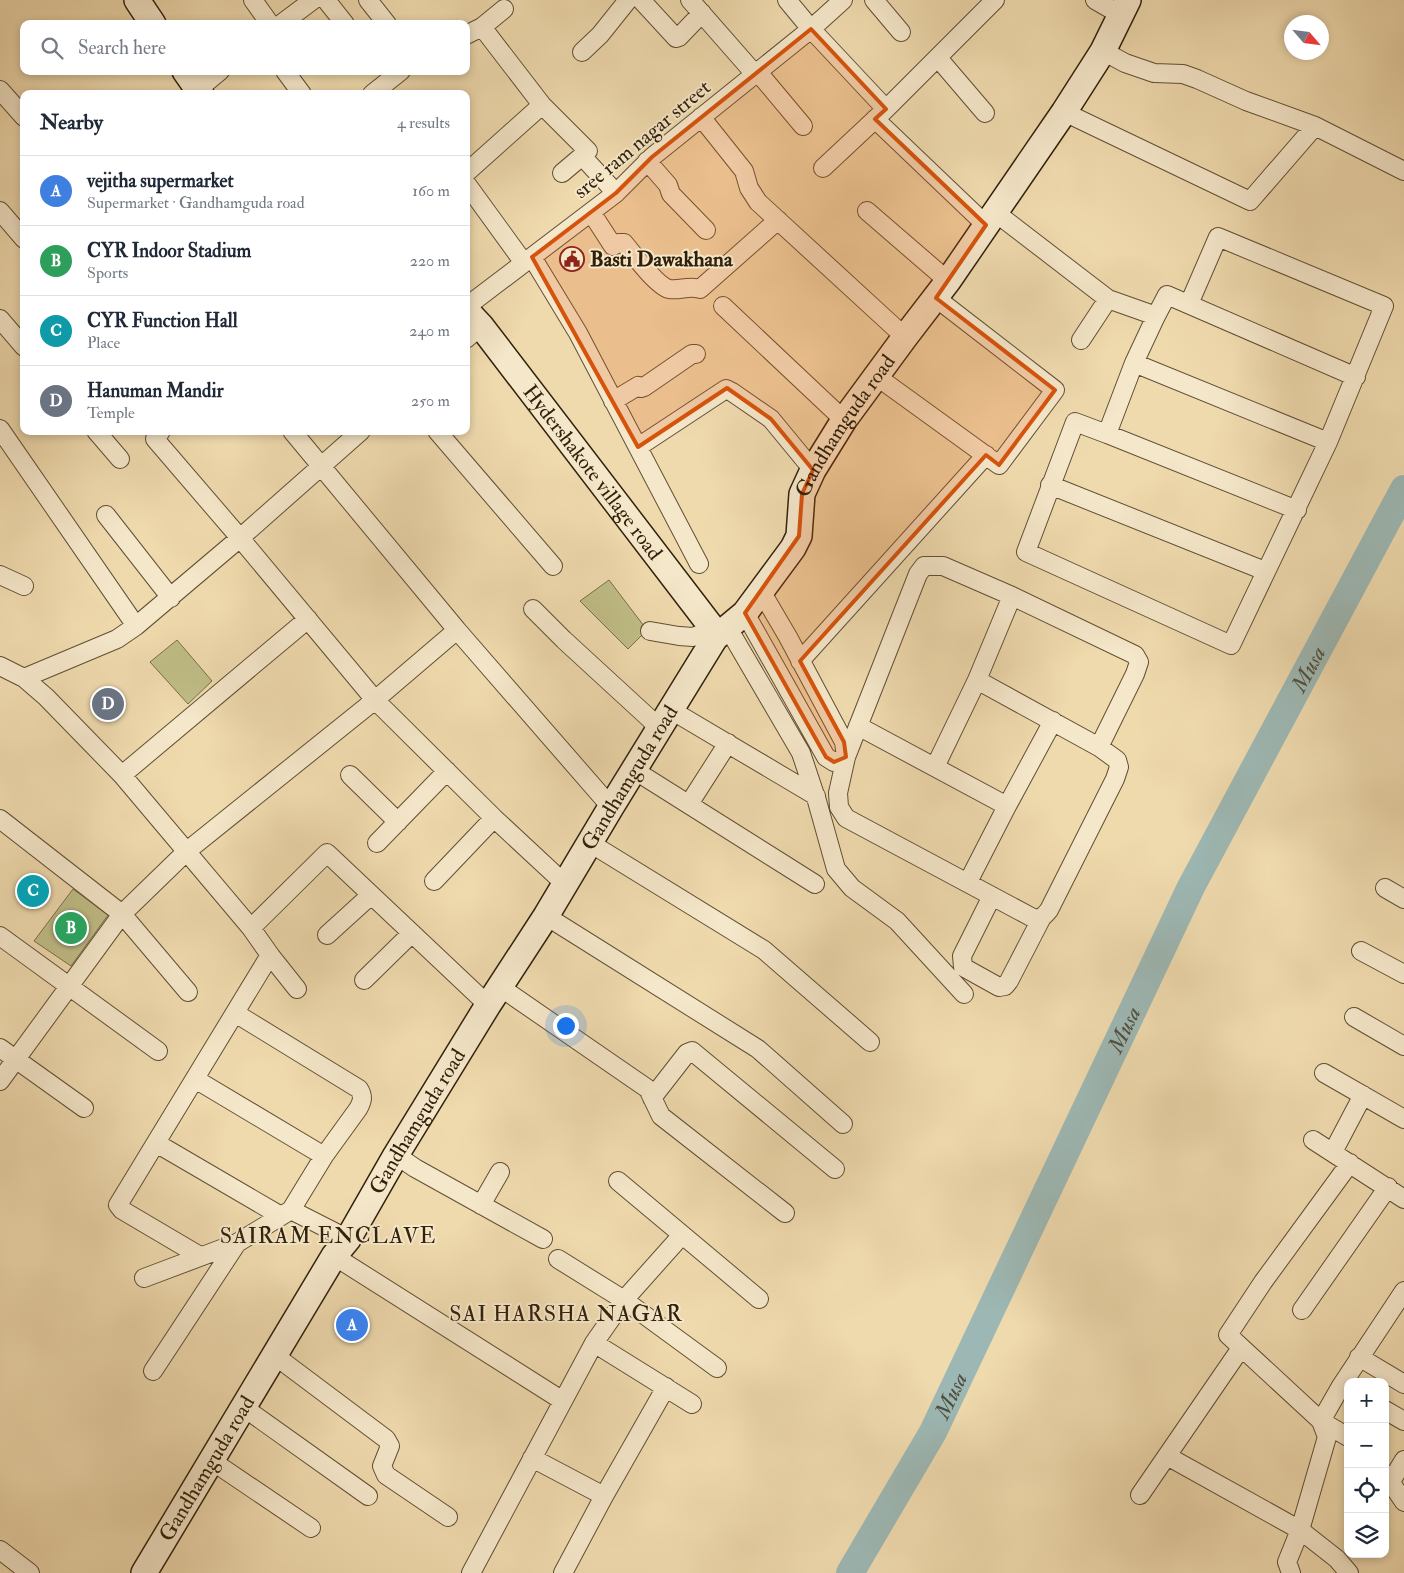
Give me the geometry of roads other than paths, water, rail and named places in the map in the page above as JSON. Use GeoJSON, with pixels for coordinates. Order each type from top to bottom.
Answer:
{"type":"FeatureCollection","features":[{"type":"Feature","properties":{"kind":"street"},"geometry":{"type":"LineString","coordinates":[[137,0],[150,20]]}},
{"type":"Feature","properties":{"kind":"street"},"geometry":{"type":"LineString","coordinates":[[253,0],[267,20]]}},
{"type":"Feature","properties":{"kind":"street"},"geometry":{"type":"LineString","coordinates":[[326,0],[343,20]]}},
{"type":"Feature","properties":{"kind":"street"},"geometry":{"type":"LineString","coordinates":[[368,0],[384,20]]}},
{"type":"Feature","properties":{"kind":"street"},"geometry":{"type":"LineString","coordinates":[[582,52],[600,36],[628,0]]}},
{"type":"Feature","properties":{"kind":"street"},"geometry":{"type":"LineString","coordinates":[[641,0],[676,38],[679,37],[696,6],[803,126]]}},
{"type":"Feature","properties":{"kind":"street"},"geometry":{"type":"LineString","coordinates":[[787,0],[881,114],[991,219],[1108,300],[1156,316]]}},
{"type":"Feature","properties":{"kind":"street","name":"sree ram nagar street"},"geometry":{"type":"LineString","coordinates":[[470,321],[528,260],[616,193],[647,161],[811,29],[843,0]]}},
{"type":"Feature","properties":{"kind":"street"},"geometry":{"type":"LineString","coordinates":[[874,0],[902,32]]}},
{"type":"Feature","properties":{"kind":"street"},"geometry":{"type":"LineString","coordinates":[[822,168],[881,114],[995,0]]}},
{"type":"Feature","properties":{"kind":"street"},"geometry":{"type":"LineString","coordinates":[[1095,0],[1125,8]]}},
{"type":"Feature","properties":{"kind":"street","name":"Gandhamguda road"},"geometry":{"type":"LineString","coordinates":[[144,1573],[212,1461],[242,1407],[665,720],[725,627],[761,591],[792,548],[798,536],[802,494],[813,470],[844,420],[904,337],[942,289],[1064,112],[1103,51],[1125,8]]}},
{"type":"Feature","properties":{"kind":"street"},"geometry":{"type":"LineString","coordinates":[[287,20],[303,9]]}},
{"type":"Feature","properties":{"kind":"street"},"geometry":{"type":"LineString","coordinates":[[504,9],[474,31],[542,105],[588,151],[562,173]]}},
{"type":"Feature","properties":{"kind":"street"},"geometry":{"type":"LineString","coordinates":[[1103,51],[1125,63],[1154,73],[1184,74],[1246,101],[1315,126],[1404,171]]}},
{"type":"Feature","properties":{"kind":"street"},"geometry":{"type":"LineString","coordinates":[[938,58],[985,113]]}},
{"type":"Feature","properties":{"kind":"street"},"geometry":{"type":"LineString","coordinates":[[194,85],[213,75]]}},
{"type":"Feature","properties":{"kind":"street"},"geometry":{"type":"LineString","coordinates":[[288,75],[299,90]]}},
{"type":"Feature","properties":{"kind":"street"},"geometry":{"type":"LineString","coordinates":[[377,90],[396,75]]}},
{"type":"Feature","properties":{"kind":"street"},"geometry":{"type":"LineString","coordinates":[[0,90],[20,112]]}},
{"type":"Feature","properties":{"kind":"street"},"geometry":{"type":"LineString","coordinates":[[470,169],[542,105]]}},
{"type":"Feature","properties":{"kind":"street"},"geometry":{"type":"LineString","coordinates":[[1064,112],[1250,201],[1315,126]]}},
{"type":"Feature","properties":{"kind":"street"},"geometry":{"type":"LineString","coordinates":[[701,117],[744,171],[748,188],[758,202],[904,337]]}},
{"type":"Feature","properties":{"kind":"street"},"geometry":{"type":"LineString","coordinates":[[582,156],[616,193]]}},
{"type":"Feature","properties":{"kind":"street"},"geometry":{"type":"LineString","coordinates":[[647,161],[668,185],[671,194],[706,230]]}},
{"type":"Feature","properties":{"kind":"street"},"geometry":{"type":"LineString","coordinates":[[470,188],[528,260],[578,334],[699,564]]}},
{"type":"Feature","properties":{"kind":"street"},"geometry":{"type":"LineString","coordinates":[[0,211],[20,234]]}},
{"type":"Feature","properties":{"kind":"street"},"geometry":{"type":"LineString","coordinates":[[867,211],[942,289],[1054,390],[999,465],[876,376]]}},
{"type":"Feature","properties":{"kind":"street"},"geometry":{"type":"LineString","coordinates":[[591,212],[613,246],[624,243],[661,285],[669,289],[694,287],[700,289],[778,220]]}},
{"type":"Feature","properties":{"kind":"street"},"geometry":{"type":"LineString","coordinates":[[1189,304],[1218,237],[1384,306],[1328,442],[1297,510],[1231,645],[1026,552],[1075,422],[1297,510]]}},
{"type":"Feature","properties":{"kind":"street"},"geometry":{"type":"LineString","coordinates":[[1107,434],[1134,363],[1167,295],[1356,377]]}},
{"type":"Feature","properties":{"kind":"street"},"geometry":{"type":"LineString","coordinates":[[1081,340],[1108,300]]}},
{"type":"Feature","properties":{"kind":"street"},"geometry":{"type":"LineString","coordinates":[[723,306],[844,420]]}},
{"type":"Feature","properties":{"kind":"street"},"geometry":{"type":"LineString","coordinates":[[0,318],[20,342]]}},
{"type":"Feature","properties":{"kind":"street","name":"Hydershakote village road"},"geometry":{"type":"LineString","coordinates":[[470,321],[725,627]]}},
{"type":"Feature","properties":{"kind":"street"},"geometry":{"type":"LineString","coordinates":[[613,402],[638,386],[644,387],[692,354],[696,354]]}},
{"type":"Feature","properties":{"kind":"street"},"geometry":{"type":"LineString","coordinates":[[1134,363],[1328,442]]}},
{"type":"Feature","properties":{"kind":"street"},"geometry":{"type":"LineString","coordinates":[[638,447],[726,389],[772,419],[813,470]]}},
{"type":"Feature","properties":{"kind":"street"},"geometry":{"type":"LineString","coordinates":[[0,429],[136,626]]}},
{"type":"Feature","properties":{"kind":"street"},"geometry":{"type":"LineString","coordinates":[[99,435],[120,459]]}},
{"type":"Feature","properties":{"kind":"street"},"geometry":{"type":"LineString","coordinates":[[158,435],[154,439],[240,538],[375,700],[494,818],[565,884]]}},
{"type":"Feature","properties":{"kind":"street"},"geometry":{"type":"LineString","coordinates":[[295,435],[457,630],[610,807]]}},
{"type":"Feature","properties":{"kind":"street"},"geometry":{"type":"LineString","coordinates":[[24,678],[117,639],[136,626],[171,598],[356,435]]}},
{"type":"Feature","properties":{"kind":"street"},"geometry":{"type":"LineString","coordinates":[[440,435],[553,566]]}},
{"type":"Feature","properties":{"kind":"street"},"geometry":{"type":"LineString","coordinates":[[800,661],[986,455]]}},
{"type":"Feature","properties":{"kind":"street"},"geometry":{"type":"LineString","coordinates":[[1050,485],[1266,571]]}},
{"type":"Feature","properties":{"kind":"street"},"geometry":{"type":"LineString","coordinates":[[106,515],[171,598]]}},
{"type":"Feature","properties":{"kind":"street"},"geometry":{"type":"LineString","coordinates":[[1040,919],[1033,918],[846,818],[839,807],[838,793],[846,757],[918,574],[924,566],[943,566],[1012,596],[1135,655],[1139,662],[1135,674],[1099,747]]}},
{"type":"Feature","properties":{"kind":"street"},"geometry":{"type":"LineString","coordinates":[[0,575],[24,586]]}},
{"type":"Feature","properties":{"kind":"street"},"geometry":{"type":"LineString","coordinates":[[761,591],[844,742],[846,757]]}},
{"type":"Feature","properties":{"kind":"street"},"geometry":{"type":"LineString","coordinates":[[935,767],[977,680],[1012,596]]}},
{"type":"Feature","properties":{"kind":"street"},"geometry":{"type":"LineString","coordinates":[[533,608],[564,640],[650,719],[665,720],[728,743],[816,796]]}},
{"type":"Feature","properties":{"kind":"street"},"geometry":{"type":"LineString","coordinates":[[122,774],[308,619]]}},
{"type":"Feature","properties":{"kind":"street"},"geometry":{"type":"LineString","coordinates":[[650,631],[679,636],[693,636],[725,627]]}},
{"type":"Feature","properties":{"kind":"street"},"geometry":{"type":"LineString","coordinates":[[725,627],[826,757],[834,762],[846,757]]}},
{"type":"Feature","properties":{"kind":"street"},"geometry":{"type":"LineString","coordinates":[[725,627],[801,753],[816,796],[836,869],[852,888],[897,921],[964,994]]}},
{"type":"Feature","properties":{"kind":"street"},"geometry":{"type":"LineString","coordinates":[[0,1081],[122,914],[187,851],[375,700],[457,630]]}},
{"type":"Feature","properties":{"kind":"street"},"geometry":{"type":"LineString","coordinates":[[2,672],[24,678],[46,697],[122,774],[251,928],[297,989]]}},
{"type":"Feature","properties":{"kind":"street"},"geometry":{"type":"LineString","coordinates":[[977,680],[1099,747],[1116,760],[1120,767],[1116,779],[1049,910],[1040,919],[1010,981],[1005,986],[999,987],[963,967],[962,962],[962,956],[992,896]]}},
{"type":"Feature","properties":{"kind":"street"},"geometry":{"type":"LineString","coordinates":[[968,882],[1054,721]]}},
{"type":"Feature","properties":{"kind":"street"},"geometry":{"type":"LineString","coordinates":[[858,726],[1007,806]]}},
{"type":"Feature","properties":{"kind":"street"},"geometry":{"type":"LineString","coordinates":[[689,804],[728,743]]}},
{"type":"Feature","properties":{"kind":"street"},"geometry":{"type":"LineString","coordinates":[[634,770],[815,884]]}},
{"type":"Feature","properties":{"kind":"street"},"geometry":{"type":"LineString","coordinates":[[376,843],[447,772]]}},
{"type":"Feature","properties":{"kind":"street"},"geometry":{"type":"LineString","coordinates":[[350,775],[398,822]]}},
{"type":"Feature","properties":{"kind":"street"},"geometry":{"type":"LineString","coordinates":[[434,882],[494,818]]}},
{"type":"Feature","properties":{"kind":"street"},"geometry":{"type":"LineString","coordinates":[[0,819],[122,914],[188,992]]}},
{"type":"Feature","properties":{"kind":"street"},"geometry":{"type":"LineString","coordinates":[[590,843],[764,950],[870,1042]]}},
{"type":"Feature","properties":{"kind":"street"},"geometry":{"type":"LineString","coordinates":[[251,928],[327,853],[412,933],[494,996],[648,1088],[661,1116],[785,1213]]}},
{"type":"Feature","properties":{"kind":"street"},"geometry":{"type":"LineString","coordinates":[[1385,888],[1404,898]]}},
{"type":"Feature","properties":{"kind":"street"},"geometry":{"type":"LineString","coordinates":[[327,935],[371,895]]}},
{"type":"Feature","properties":{"kind":"street"},"geometry":{"type":"LineString","coordinates":[[546,916],[758,1049],[843,1124]]}},
{"type":"Feature","properties":{"kind":"street"},"geometry":{"type":"LineString","coordinates":[[364,980],[412,933]]}},
{"type":"Feature","properties":{"kind":"street"},"geometry":{"type":"LineString","coordinates":[[0,936],[158,1051]]}},
{"type":"Feature","properties":{"kind":"street"},"geometry":{"type":"LineString","coordinates":[[1361,951],[1404,974]]}},
{"type":"Feature","properties":{"kind":"street"},"geometry":{"type":"LineString","coordinates":[[200,1256],[122,1210],[118,1205],[270,955]]}},
{"type":"Feature","properties":{"kind":"street"},"geometry":{"type":"LineString","coordinates":[[144,1278],[237,1242],[286,1213],[362,1102],[362,1094],[359,1089],[235,1013]]}},
{"type":"Feature","properties":{"kind":"street"},"geometry":{"type":"LineString","coordinates":[[1354,1017],[1404,1046]]}},
{"type":"Feature","properties":{"kind":"street"},"geometry":{"type":"LineString","coordinates":[[0,1048],[84,1108]]}},
{"type":"Feature","properties":{"kind":"street"},"geometry":{"type":"LineString","coordinates":[[652,1098],[687,1052],[692,1051],[835,1169]]}},
{"type":"Feature","properties":{"kind":"street"},"geometry":{"type":"LineString","coordinates":[[1324,1073],[1404,1119]]}},
{"type":"Feature","properties":{"kind":"street"},"geometry":{"type":"LineString","coordinates":[[195,1079],[324,1156]]}},
{"type":"Feature","properties":{"kind":"street"},"geometry":{"type":"LineString","coordinates":[[1332,1152],[1363,1095]]}},
{"type":"Feature","properties":{"kind":"street"},"geometry":{"type":"LineString","coordinates":[[1313,1140],[1350,1162],[1404,1199]]}},
{"type":"Feature","properties":{"kind":"street"},"geometry":{"type":"LineString","coordinates":[[156,1143],[286,1213],[341,1248],[563,1401]]}},
{"type":"Feature","properties":{"kind":"street"},"geometry":{"type":"LineString","coordinates":[[396,1155],[415,1168],[543,1239]]}},
{"type":"Feature","properties":{"kind":"street"},"geometry":{"type":"LineString","coordinates":[[1344,1435],[1321,1421],[1228,1336],[1263,1282],[1350,1162]]}},
{"type":"Feature","properties":{"kind":"street"},"geometry":{"type":"LineString","coordinates":[[481,1205],[500,1172]]}},
{"type":"Feature","properties":{"kind":"street"},"geometry":{"type":"LineString","coordinates":[[618,1181],[759,1299]]}},
{"type":"Feature","properties":{"kind":"street"},"geometry":{"type":"LineString","coordinates":[[1302,1310],[1388,1187]]}},
{"type":"Feature","properties":{"kind":"street"},"geometry":{"type":"LineString","coordinates":[[471,1573],[594,1343],[624,1300],[682,1235]]}},
{"type":"Feature","properties":{"kind":"street"},"geometry":{"type":"LineString","coordinates":[[152,1371],[237,1242]]}},
{"type":"Feature","properties":{"kind":"street"},"geometry":{"type":"LineString","coordinates":[[558,1259],[624,1300],[717,1368]]}},
{"type":"Feature","properties":{"kind":"street"},"geometry":{"type":"LineString","coordinates":[[1349,1378],[1359,1357],[1404,1291]]}},
{"type":"Feature","properties":{"kind":"street"},"geometry":{"type":"LineString","coordinates":[[594,1343],[692,1404]]}},
{"type":"Feature","properties":{"kind":"street"},"geometry":{"type":"LineString","coordinates":[[1140,1495],[1241,1348]]}},
{"type":"Feature","properties":{"kind":"street"},"geometry":{"type":"LineString","coordinates":[[274,1355],[386,1439],[390,1446],[382,1466],[386,1475],[448,1517]]}},
{"type":"Feature","properties":{"kind":"street"},"geometry":{"type":"LineString","coordinates":[[1359,1357],[1404,1384]]}},
{"type":"Feature","properties":{"kind":"street"},"geometry":{"type":"LineString","coordinates":[[563,1573],[666,1387]]}},
{"type":"Feature","properties":{"kind":"street"},"geometry":{"type":"LineString","coordinates":[[1321,1421],[1344,1388]]}},
{"type":"Feature","properties":{"kind":"street"},"geometry":{"type":"LineString","coordinates":[[242,1407],[368,1496]]}},
{"type":"Feature","properties":{"kind":"street"},"geometry":{"type":"LineString","coordinates":[[1389,1412],[1404,1421]]}},
{"type":"Feature","properties":{"kind":"street"},"geometry":{"type":"LineString","coordinates":[[1291,1573],[1287,1562],[1300,1530],[1327,1437],[1321,1421]]}},
{"type":"Feature","properties":{"kind":"street"},"geometry":{"type":"LineString","coordinates":[[1167,1456],[1300,1530],[1337,1559],[1349,1573]]}},
{"type":"Feature","properties":{"kind":"street"},"geometry":{"type":"LineString","coordinates":[[532,1458],[604,1496]]}},
{"type":"Feature","properties":{"kind":"street"},"geometry":{"type":"LineString","coordinates":[[1389,1478],[1404,1460]]}},
{"type":"Feature","properties":{"kind":"street"},"geometry":{"type":"LineString","coordinates":[[212,1461],[312,1528]]}},
{"type":"Feature","properties":{"kind":"street"},"geometry":{"type":"LineString","coordinates":[[1389,1480],[1404,1502]]}},
{"type":"Feature","properties":{"kind":"street"},"geometry":{"type":"LineString","coordinates":[[0,1550],[30,1573]]}},
{"type":"Feature","properties":{"kind":"waterway","name":"Musa"},"geometry":{"type":"LineString","coordinates":[[850,1573],[933,1432],[1191,887],[1404,489]]}},
{"type":"Feature","properties":{"kind":"place","name":"Basti Dawakhana"},"geometry":{"type":"Point","coordinates":[572,259]}},
{"type":"Feature","properties":{"kind":"place","name":"Hanuman Mandir"},"geometry":{"type":"Point","coordinates":[108,704]}},
{"type":"Feature","properties":{"kind":"place","name":"CYR Function Hall"},"geometry":{"type":"Point","coordinates":[33,891]}},
{"type":"Feature","properties":{"kind":"place","name":"CYR Indoor Stadium"},"geometry":{"type":"Point","coordinates":[71,928]}},
{"type":"Feature","properties":{"kind":"place","name":"vejitha supermarket"},"geometry":{"type":"Point","coordinates":[352,1325]}},
{"type":"Feature","properties":{"kind":"district","name":"SAIRAM ENCLAVE"},"geometry":{"type":"Point","coordinates":[328,1235]}},
{"type":"Feature","properties":{"kind":"district","name":"SAI HARSHA NAGAR"},"geometry":{"type":"Point","coordinates":[566,1313]}}]}
